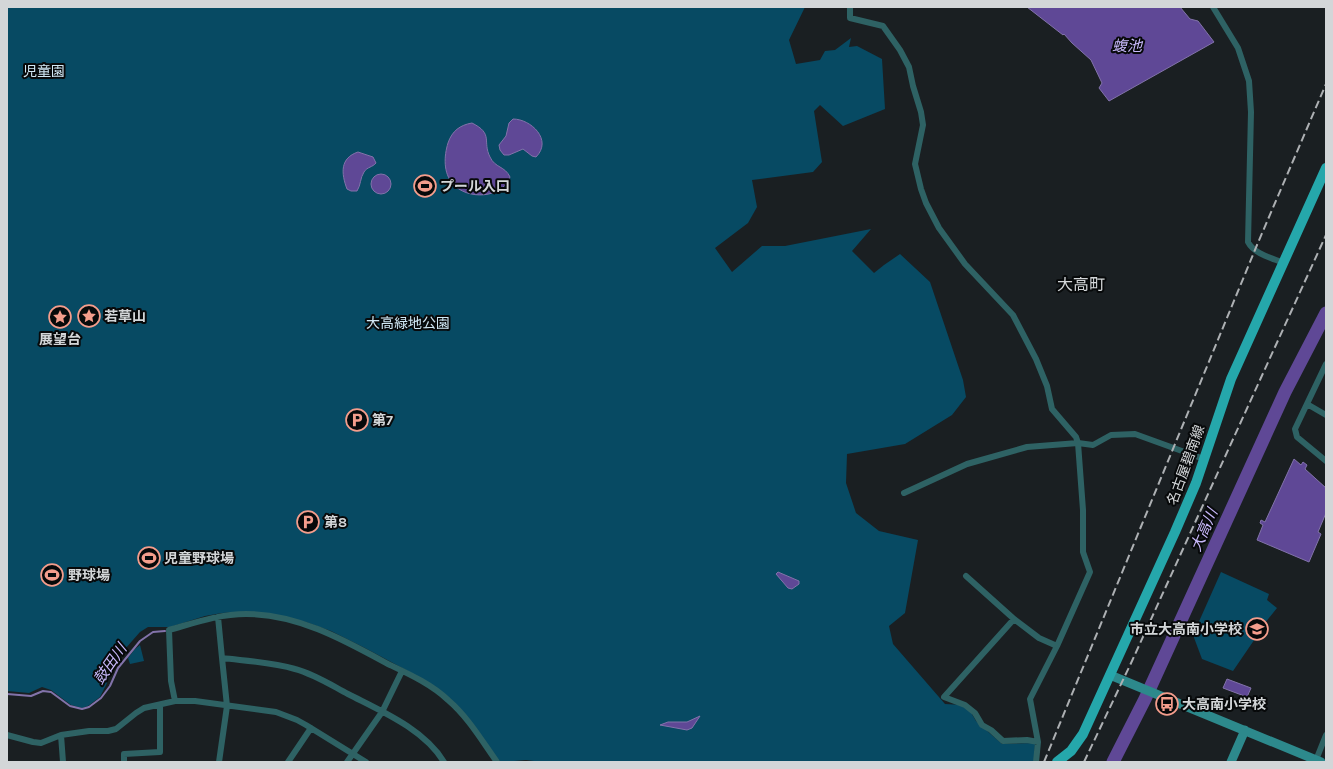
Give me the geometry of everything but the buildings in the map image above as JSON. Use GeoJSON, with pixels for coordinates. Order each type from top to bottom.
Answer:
{"type":"FeatureCollection","features":[{"type":"Feature","properties":{"kind":"main road","name":"名古屋碧南線"},"geometry":{"type":"LineString","coordinates":[[1057,762],[1071,750],[1083,734],[1175,532],[1196,483],[1231,379],[1326,168]]}},
{"type":"Feature","properties":{"kind":"street"},"geometry":{"type":"LineString","coordinates":[[850,7],[850,18],[883,26],[900,50],[909,67],[921,112],[922,125],[915,164],[926,203],[939,228],[965,264],[1013,315],[1036,359],[1047,386],[1052,409],[1076,437],[1078,443],[1083,510],[1083,552],[1090,572],[1057,646],[1030,699],[1038,742],[1036,762]]}},
{"type":"Feature","properties":{"kind":"street"},"geometry":{"type":"LineString","coordinates":[[1213,7],[1238,48],[1249,81],[1251,112],[1248,242],[1256,251],[1284,263]]}},
{"type":"Feature","properties":{"kind":"street"},"geometry":{"type":"LineString","coordinates":[[1326,364],[1295,429],[1297,437],[1326,461]]}},
{"type":"Feature","properties":{"kind":"street"},"geometry":{"type":"LineString","coordinates":[[1308,404],[1326,415]]}},
{"type":"Feature","properties":{"kind":"street"},"geometry":{"type":"LineString","coordinates":[[904,493],[967,464],[1027,447],[1078,443],[1093,444],[1111,435],[1135,434],[1204,459]]}},
{"type":"Feature","properties":{"kind":"street"},"geometry":{"type":"LineString","coordinates":[[966,576],[1014,619],[1039,638],[1057,646]]}},
{"type":"Feature","properties":{"kind":"street"},"geometry":{"type":"LineString","coordinates":[[175,701],[171,681],[168,630],[218,617],[254,615],[277,617],[301,623],[334,636],[435,690],[448,700],[463,716],[497,762]]}},
{"type":"Feature","properties":{"kind":"street"},"geometry":{"type":"LineString","coordinates":[[218,617],[227,706],[219,762]]}},
{"type":"Feature","properties":{"kind":"street"},"geometry":{"type":"LineString","coordinates":[[1014,619],[944,697],[965,705],[975,714],[982,725],[991,730],[1003,741],[1027,740],[1038,742]]}},
{"type":"Feature","properties":{"kind":"street"},"geometry":{"type":"LineString","coordinates":[[222,658],[266,662],[296,669],[319,679],[397,719],[432,747],[444,762]]}},
{"type":"Feature","properties":{"kind":"street"},"geometry":{"type":"LineString","coordinates":[[347,762],[382,712],[402,671]]}},
{"type":"Feature","properties":{"kind":"street"},"geometry":{"type":"LineString","coordinates":[[1110,675],[1319,761],[1326,735]]}},
{"type":"Feature","properties":{"kind":"street"},"geometry":{"type":"LineString","coordinates":[[7,735],[41,743],[61,735],[89,731],[108,731],[116,729],[144,708],[175,701],[195,701],[276,712],[297,720],[366,762]]}},
{"type":"Feature","properties":{"kind":"street"},"geometry":{"type":"LineString","coordinates":[[124,762],[124,754],[160,752],[160,704]]}},
{"type":"Feature","properties":{"kind":"street"},"geometry":{"type":"LineString","coordinates":[[288,762],[311,728]]}},
{"type":"Feature","properties":{"kind":"street"},"geometry":{"type":"LineString","coordinates":[[1231,762],[1245,730]]}},
{"type":"Feature","properties":{"kind":"street"},"geometry":{"type":"LineString","coordinates":[[61,735],[63,762]]}},
{"type":"Feature","properties":{"kind":"green space","name":"大高緑地公園"},"geometry":{"type":"Polygon","coordinates":[[[7,7],[805,7],[789,40],[796,64],[820,60],[825,51],[835,50],[851,38],[849,47],[857,46],[882,59],[885,109],[843,126],[820,105],[814,111],[822,162],[813,172],[752,180],[757,207],[748,223],[715,248],[732,272],[762,246],[785,246],[871,229],[852,251],[874,273],[900,254],[930,282],[963,380],[966,397],[952,415],[905,444],[847,454],[846,483],[856,513],[879,531],[918,540],[905,613],[889,626],[893,644],[945,704],[962,705],[969,709],[976,721],[1002,744],[1035,743],[1034,762],[542,762],[526,760],[502,762],[498,760],[465,714],[408,671],[331,631],[306,622],[236,612],[205,616],[170,627],[148,627],[140,632],[125,649],[110,672],[107,683],[100,697],[88,706],[82,708],[71,705],[51,690],[42,687],[29,693],[7,691],[7,7]]]}},
{"type":"Feature","properties":{"kind":"green space"},"geometry":{"type":"Polygon","coordinates":[[[1221,572],[1269,594],[1267,600],[1277,608],[1260,629],[1261,630],[1233,671],[1202,659],[1193,635],[1221,572]]]}},
{"type":"Feature","properties":{"kind":"green space"},"geometry":{"type":"Polygon","coordinates":[[[140,645],[144,661],[130,664],[128,658],[140,645]]]}},
{"type":"Feature","properties":{"kind":"water","name":"蝮池"},"geometry":{"type":"Polygon","coordinates":[[[1027,7],[1180,7],[1190,19],[1198,21],[1214,42],[1109,101],[1099,88],[1102,83],[1091,60],[1064,34],[1063,35],[1027,7]]]}},
{"type":"Feature","properties":{"kind":"water"},"geometry":{"type":"Polygon","coordinates":[[[513,119],[527,123],[538,132],[542,144],[541,150],[536,157],[532,156],[523,149],[509,155],[504,155],[500,150],[499,145],[506,136],[509,123],[513,119]]]}},
{"type":"Feature","properties":{"kind":"water"},"geometry":{"type":"Polygon","coordinates":[[[472,123],[479,127],[485,134],[488,151],[492,161],[508,173],[510,177],[500,190],[484,195],[475,195],[459,189],[453,184],[447,175],[445,164],[447,148],[452,135],[457,129],[472,123]]]}},
{"type":"Feature","properties":{"kind":"water"},"geometry":{"type":"Polygon","coordinates":[[[358,152],[373,157],[376,163],[364,172],[357,191],[351,191],[347,189],[343,172],[345,162],[348,158],[358,152]]]}},
{"type":"Feature","properties":{"kind":"water"},"geometry":{"type":"Polygon","coordinates":[[[377,174],[385,174],[391,180],[391,188],[385,194],[377,194],[371,188],[371,180],[377,174]]]}},
{"type":"Feature","properties":{"kind":"water"},"geometry":{"type":"Polygon","coordinates":[[[1294,459],[1301,465],[1303,462],[1307,465],[1305,469],[1326,488],[1326,513],[1318,532],[1321,534],[1309,562],[1257,540],[1263,525],[1260,523],[1261,520],[1265,522],[1294,459]]]}},
{"type":"Feature","properties":{"kind":"water"},"geometry":{"type":"Polygon","coordinates":[[[778,572],[799,581],[799,584],[792,589],[788,588],[776,574],[778,572]]]}},
{"type":"Feature","properties":{"kind":"water"},"geometry":{"type":"Polygon","coordinates":[[[1227,679],[1251,688],[1247,697],[1223,688],[1227,679]]]}},
{"type":"Feature","properties":{"kind":"water"},"geometry":{"type":"Polygon","coordinates":[[[700,716],[692,728],[687,730],[660,725],[668,722],[687,722],[700,716]]]}},
{"type":"Feature","properties":{"kind":"waterway","name":"大高川"},"geometry":{"type":"LineString","coordinates":[[1113,762],[1145,699],[1285,392],[1326,313]]}},
{"type":"Feature","properties":{"kind":"waterway","name":"鼓田川"},"geometry":{"type":"LineString","coordinates":[[7,694],[31,696],[43,691],[51,692],[70,706],[82,709],[89,707],[101,698],[110,686],[118,668],[140,641],[153,632],[165,631]]}},
{"type":"Feature","properties":{"kind":"railway"},"geometry":{"type":"LineString","coordinates":[[1044,762],[1257,245],[1326,84]]}},
{"type":"Feature","properties":{"kind":"railway"},"geometry":{"type":"LineString","coordinates":[[1084,762],[1132,661],[1326,235]]}},
{"type":"Feature","properties":{"kind":"place","name":"プール入口"},"geometry":{"type":"Point","coordinates":[425,186]}},
{"type":"Feature","properties":{"kind":"place","name":"若草山"},"geometry":{"type":"Point","coordinates":[89,316]}},
{"type":"Feature","properties":{"kind":"place","name":"展望台"},"geometry":{"type":"Point","coordinates":[60,317]}},
{"type":"Feature","properties":{"kind":"place","name":"第7"},"geometry":{"type":"Point","coordinates":[357,420]}},
{"type":"Feature","properties":{"kind":"place","name":"第8"},"geometry":{"type":"Point","coordinates":[308,522]}},
{"type":"Feature","properties":{"kind":"place","name":"児童野球場"},"geometry":{"type":"Point","coordinates":[149,558]}},
{"type":"Feature","properties":{"kind":"place","name":"野球場"},"geometry":{"type":"Point","coordinates":[52,575]}},
{"type":"Feature","properties":{"kind":"place","name":"市立大高南小学校"},"geometry":{"type":"Point","coordinates":[1257,629]}},
{"type":"Feature","properties":{"kind":"place","name":"大高南小学校"},"geometry":{"type":"Point","coordinates":[1167,704]}},
{"type":"Feature","properties":{"kind":"district","name":"大高町"},"geometry":{"type":"Point","coordinates":[1081,284]}},
{"type":"Feature","properties":{"kind":"park label","name":"児童園"},"geometry":{"type":"Point","coordinates":[44,71]}}]}
